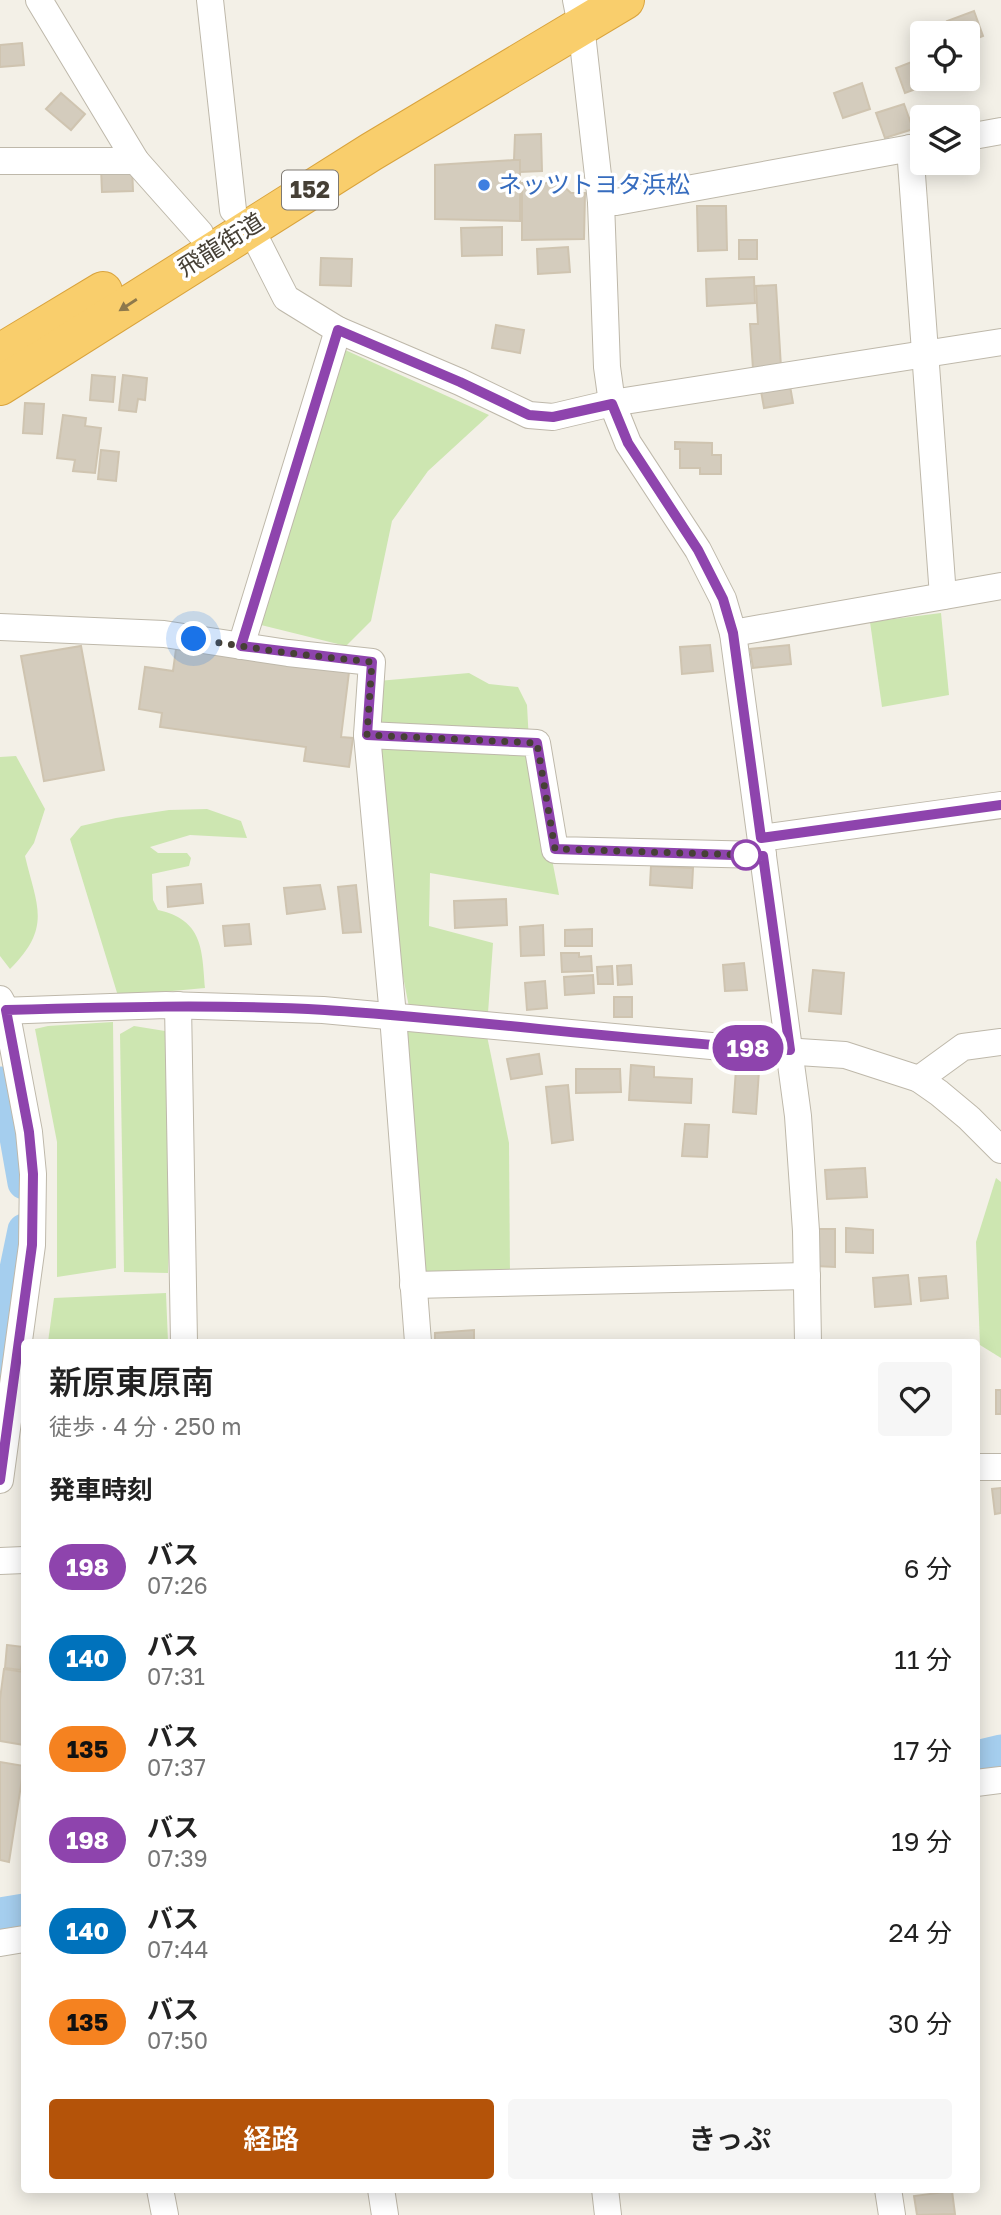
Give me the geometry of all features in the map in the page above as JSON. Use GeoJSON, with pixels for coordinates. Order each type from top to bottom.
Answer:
{"type":"FeatureCollection","features":[{"type":"Feature","properties":{"kind":"highway","name":"飛龍街道"},"geometry":{"type":"LineString","coordinates":[[0,386],[242,219],[380,118],[579,7],[625,0]]}},
{"type":"Feature","properties":{"kind":"highway","name":"飛龍街道"},"geometry":{"type":"LineString","coordinates":[[0,353],[200,233],[242,219]]}},
{"type":"Feature","properties":{"kind":"street"},"geometry":{"type":"LineString","coordinates":[[39,0],[136,161],[200,233]]}},
{"type":"Feature","properties":{"kind":"street"},"geometry":{"type":"LineString","coordinates":[[210,0],[242,219],[286,298],[338,330],[529,415],[553,417],[612,404],[1001,342]]}},
{"type":"Feature","properties":{"kind":"street"},"geometry":{"type":"LineString","coordinates":[[579,7],[601,202],[607,367],[612,404],[628,443],[698,550],[723,599],[733,633],[798,1116],[808,1339]]}},
{"type":"Feature","properties":{"kind":"street"},"geometry":{"type":"LineString","coordinates":[[980,135],[1001,131]]}},
{"type":"Feature","properties":{"kind":"street"},"geometry":{"type":"LineString","coordinates":[[601,202],[616,202],[910,148]]}},
{"type":"Feature","properties":{"kind":"street"},"geometry":{"type":"LineString","coordinates":[[0,161],[136,161]]}},
{"type":"Feature","properties":{"kind":"street"},"geometry":{"type":"LineString","coordinates":[[917,175],[925,354],[943,596]]}},
{"type":"Feature","properties":{"kind":"street"},"geometry":{"type":"LineString","coordinates":[[241,646],[338,330]]}},
{"type":"Feature","properties":{"kind":"street"},"geometry":{"type":"LineString","coordinates":[[733,633],[1001,586]]}},
{"type":"Feature","properties":{"kind":"street"},"geometry":{"type":"LineString","coordinates":[[0,627],[164,634],[372,662],[367,735],[393,1016],[418,1339]]}},
{"type":"Feature","properties":{"kind":"street"},"geometry":{"type":"LineString","coordinates":[[367,735],[537,743],[555,849],[762,847],[1001,805]]}},
{"type":"Feature","properties":{"kind":"street"},"geometry":{"type":"LineString","coordinates":[[178,1005],[184,1339]]}},
{"type":"Feature","properties":{"kind":"street"},"geometry":{"type":"LineString","coordinates":[[24,1339],[32,1245],[33,1174],[29,1132],[2,1007],[178,1005],[323,1010],[722,1047],[845,1055],[919,1079],[969,1118],[1001,1150]]}},
{"type":"Feature","properties":{"kind":"street"},"geometry":{"type":"LineString","coordinates":[[919,1079],[963,1046],[1001,1042]]}},
{"type":"Feature","properties":{"kind":"street"},"geometry":{"type":"LineString","coordinates":[[414,1286],[807,1276]]}},
{"type":"Feature","properties":{"kind":"street"},"geometry":{"type":"LineString","coordinates":[[0,1480],[14,1445],[21,1367]]}},
{"type":"Feature","properties":{"kind":"street"},"geometry":{"type":"LineString","coordinates":[[980,1467],[1001,1467]]}},
{"type":"Feature","properties":{"kind":"street"},"geometry":{"type":"LineString","coordinates":[[0,1561],[21,1560]]}},
{"type":"Feature","properties":{"kind":"street"},"geometry":{"type":"LineString","coordinates":[[980,1783],[1001,1780]]}},
{"type":"Feature","properties":{"kind":"street"},"geometry":{"type":"LineString","coordinates":[[0,1943],[21,1940]]}},
{"type":"Feature","properties":{"kind":"street"},"geometry":{"type":"LineString","coordinates":[[161,2193],[165,2215]]}},
{"type":"Feature","properties":{"kind":"street"},"geometry":{"type":"LineString","coordinates":[[382,2193],[385,2215]]}},
{"type":"Feature","properties":{"kind":"street"},"geometry":{"type":"LineString","coordinates":[[605,2193],[608,2215]]}},
{"type":"Feature","properties":{"kind":"street"},"geometry":{"type":"LineString","coordinates":[[888,2193],[891,2215]]}},
{"type":"Feature","properties":{"kind":"green space"},"geometry":{"type":"Polygon","coordinates":[[[343,349],[489,415],[428,471],[392,521],[371,621],[346,646],[261,625],[343,349]]]}},
{"type":"Feature","properties":{"kind":"green space"},"geometry":{"type":"Polygon","coordinates":[[[941,613],[949,695],[882,707],[870,622],[941,613]]]}},
{"type":"Feature","properties":{"kind":"green space"},"geometry":{"type":"Polygon","coordinates":[[[469,673],[489,684],[518,687],[527,705],[529,742],[559,895],[430,873],[429,926],[493,943],[488,1013],[409,1007],[384,879],[378,681],[469,673]]]}},
{"type":"Feature","properties":{"kind":"green space"},"geometry":{"type":"Polygon","coordinates":[[[16,756],[45,809],[34,843],[25,856],[37,903],[36,928],[32,941],[10,969],[0,956],[0,757],[16,756]]]}},
{"type":"Feature","properties":{"kind":"green space"},"geometry":{"type":"Polygon","coordinates":[[[207,809],[241,821],[247,838],[190,835],[150,847],[158,853],[187,853],[191,858],[189,866],[152,874],[153,900],[158,910],[184,921],[192,929],[201,949],[205,988],[118,996],[70,839],[81,826],[116,818],[169,810],[207,809]]]}},
{"type":"Feature","properties":{"kind":"green space"},"geometry":{"type":"Polygon","coordinates":[[[113,1022],[116,1268],[57,1277],[57,1142],[35,1029],[113,1022]]]}},
{"type":"Feature","properties":{"kind":"green space"},"geometry":{"type":"Polygon","coordinates":[[[134,1026],[165,1031],[172,1148],[168,1273],[124,1272],[120,1034],[134,1026]]]}},
{"type":"Feature","properties":{"kind":"green space"},"geometry":{"type":"Polygon","coordinates":[[[401,1029],[487,1036],[509,1143],[510,1277],[421,1273],[401,1029]]]}},
{"type":"Feature","properties":{"kind":"green space"},"geometry":{"type":"Polygon","coordinates":[[[996,1178],[1001,1182],[1001,1358],[980,1345],[976,1242],[996,1178]]]}},
{"type":"Feature","properties":{"kind":"green space"},"geometry":{"type":"Polygon","coordinates":[[[166,1293],[168,1339],[48,1339],[54,1298],[166,1293]]]}},
{"type":"Feature","properties":{"kind":"building"},"geometry":{"type":"Polygon","coordinates":[[[974,11],[978,21],[947,21],[974,11]]]}},
{"type":"Feature","properties":{"kind":"building"},"geometry":{"type":"Polygon","coordinates":[[[22,43],[24,65],[0,67],[0,45],[22,43]]]}},
{"type":"Feature","properties":{"kind":"building"},"geometry":{"type":"Polygon","coordinates":[[[910,63],[910,91],[905,93],[896,68],[910,63]]]}},
{"type":"Feature","properties":{"kind":"building"},"geometry":{"type":"Polygon","coordinates":[[[862,83],[870,109],[843,118],[834,93],[862,83]]]}},
{"type":"Feature","properties":{"kind":"building"},"geometry":{"type":"Polygon","coordinates":[[[61,93],[85,114],[71,130],[46,109],[61,93]]]}},
{"type":"Feature","properties":{"kind":"building"},"geometry":{"type":"Polygon","coordinates":[[[904,104],[910,130],[885,138],[876,113],[904,104]]]}},
{"type":"Feature","properties":{"kind":"building"},"geometry":{"type":"Polygon","coordinates":[[[541,134],[542,171],[520,172],[520,160],[514,160],[515,135],[541,134]]]}},
{"type":"Feature","properties":{"kind":"building"},"geometry":{"type":"Polygon","coordinates":[[[520,160],[520,221],[435,219],[435,165],[520,160]]]}},
{"type":"Feature","properties":{"kind":"building"},"geometry":{"type":"Polygon","coordinates":[[[132,167],[133,191],[102,192],[101,168],[132,167]]]}},
{"type":"Feature","properties":{"kind":"building"},"geometry":{"type":"Polygon","coordinates":[[[522,183],[560,183],[571,193],[585,193],[584,239],[522,240],[522,183]]]}},
{"type":"Feature","properties":{"kind":"building"},"geometry":{"type":"Polygon","coordinates":[[[697,206],[726,206],[727,250],[698,251],[697,206]]]}},
{"type":"Feature","properties":{"kind":"building"},"geometry":{"type":"Polygon","coordinates":[[[502,227],[502,255],[462,256],[461,228],[502,227]]]}},
{"type":"Feature","properties":{"kind":"building"},"geometry":{"type":"Polygon","coordinates":[[[739,240],[757,240],[757,259],[739,259],[739,240]]]}},
{"type":"Feature","properties":{"kind":"building"},"geometry":{"type":"Polygon","coordinates":[[[568,247],[570,272],[538,274],[537,249],[568,247]]]}},
{"type":"Feature","properties":{"kind":"building"},"geometry":{"type":"Polygon","coordinates":[[[321,258],[352,259],[351,286],[320,285],[321,258]]]}},
{"type":"Feature","properties":{"kind":"building"},"geometry":{"type":"Polygon","coordinates":[[[754,277],[755,303],[707,306],[706,279],[754,277]]]}},
{"type":"Feature","properties":{"kind":"building"},"geometry":{"type":"Polygon","coordinates":[[[776,285],[781,367],[753,369],[750,324],[758,324],[756,286],[776,285]]]}},
{"type":"Feature","properties":{"kind":"building"},"geometry":{"type":"Polygon","coordinates":[[[496,325],[524,330],[520,353],[492,348],[496,325]]]}},
{"type":"Feature","properties":{"kind":"building"},"geometry":{"type":"Polygon","coordinates":[[[92,375],[115,377],[113,402],[90,400],[92,375]]]}},
{"type":"Feature","properties":{"kind":"building"},"geometry":{"type":"Polygon","coordinates":[[[123,375],[147,378],[145,400],[138,399],[136,412],[119,410],[123,375]]]}},
{"type":"Feature","properties":{"kind":"building"},"geometry":{"type":"Polygon","coordinates":[[[790,386],[793,403],[764,408],[761,391],[790,386]]]}},
{"type":"Feature","properties":{"kind":"building"},"geometry":{"type":"Polygon","coordinates":[[[25,403],[44,404],[42,434],[23,433],[25,403]]]}},
{"type":"Feature","properties":{"kind":"building"},"geometry":{"type":"Polygon","coordinates":[[[63,415],[86,418],[85,426],[101,428],[95,473],[73,471],[75,460],[57,458],[63,415]]]}},
{"type":"Feature","properties":{"kind":"building"},"geometry":{"type":"Polygon","coordinates":[[[675,442],[712,443],[712,455],[721,455],[721,474],[700,474],[700,468],[680,468],[680,449],[675,449],[675,442]]]}},
{"type":"Feature","properties":{"kind":"building"},"geometry":{"type":"Polygon","coordinates":[[[101,450],[119,452],[116,481],[98,479],[101,450]]]}},
{"type":"Feature","properties":{"kind":"building"},"geometry":{"type":"Polygon","coordinates":[[[710,645],[713,671],[682,674],[680,647],[710,645]]]}},
{"type":"Feature","properties":{"kind":"building"},"geometry":{"type":"Polygon","coordinates":[[[789,645],[791,664],[753,668],[750,649],[789,645]]]}},
{"type":"Feature","properties":{"kind":"building"},"geometry":{"type":"Polygon","coordinates":[[[81,646],[104,770],[44,781],[21,656],[81,646]]]}},
{"type":"Feature","properties":{"kind":"building"},"geometry":{"type":"Polygon","coordinates":[[[176,649],[349,672],[341,737],[353,738],[349,767],[304,761],[306,747],[160,727],[162,713],[139,709],[145,667],[173,671],[176,649]]]}},
{"type":"Feature","properties":{"kind":"building"},"geometry":{"type":"Polygon","coordinates":[[[651,866],[693,868],[692,888],[650,885],[651,866]]]}},
{"type":"Feature","properties":{"kind":"building"},"geometry":{"type":"Polygon","coordinates":[[[201,884],[203,903],[168,907],[167,887],[201,884]]]}},
{"type":"Feature","properties":{"kind":"building"},"geometry":{"type":"Polygon","coordinates":[[[320,885],[325,909],[287,914],[284,888],[320,885]]]}},
{"type":"Feature","properties":{"kind":"building"},"geometry":{"type":"Polygon","coordinates":[[[356,885],[361,932],[343,933],[338,887],[356,885]]]}},
{"type":"Feature","properties":{"kind":"building"},"geometry":{"type":"Polygon","coordinates":[[[506,899],[507,925],[455,928],[454,901],[506,899]]]}},
{"type":"Feature","properties":{"kind":"building"},"geometry":{"type":"Polygon","coordinates":[[[249,924],[251,944],[225,946],[223,926],[249,924]]]}},
{"type":"Feature","properties":{"kind":"building"},"geometry":{"type":"Polygon","coordinates":[[[543,925],[544,955],[521,956],[520,927],[543,925]]]}},
{"type":"Feature","properties":{"kind":"building"},"geometry":{"type":"Polygon","coordinates":[[[592,929],[592,946],[565,946],[565,930],[592,929]]]}},
{"type":"Feature","properties":{"kind":"building"},"geometry":{"type":"Polygon","coordinates":[[[561,953],[579,953],[579,957],[591,956],[592,971],[562,972],[561,953]]]}},
{"type":"Feature","properties":{"kind":"building"},"geometry":{"type":"Polygon","coordinates":[[[744,963],[747,990],[725,991],[723,965],[744,963]]]}},
{"type":"Feature","properties":{"kind":"building"},"geometry":{"type":"Polygon","coordinates":[[[631,965],[632,984],[618,985],[617,966],[631,965]]]}},
{"type":"Feature","properties":{"kind":"building"},"geometry":{"type":"Polygon","coordinates":[[[612,966],[613,984],[598,984],[597,967],[612,966]]]}},
{"type":"Feature","properties":{"kind":"building"},"geometry":{"type":"Polygon","coordinates":[[[813,970],[844,973],[841,1014],[809,1011],[813,970]]]}},
{"type":"Feature","properties":{"kind":"building"},"geometry":{"type":"Polygon","coordinates":[[[593,975],[594,993],[565,995],[564,977],[593,975]]]}},
{"type":"Feature","properties":{"kind":"building"},"geometry":{"type":"Polygon","coordinates":[[[545,981],[547,1008],[527,1010],[525,983],[545,981]]]}},
{"type":"Feature","properties":{"kind":"building"},"geometry":{"type":"Polygon","coordinates":[[[614,997],[632,997],[632,1017],[614,1017],[614,997]]]}},
{"type":"Feature","properties":{"kind":"building"},"geometry":{"type":"Polygon","coordinates":[[[539,1054],[542,1074],[511,1079],[507,1059],[539,1054]]]}},
{"type":"Feature","properties":{"kind":"building"},"geometry":{"type":"Polygon","coordinates":[[[631,1065],[654,1067],[654,1077],[692,1079],[691,1103],[629,1100],[631,1065]]]}},
{"type":"Feature","properties":{"kind":"building"},"geometry":{"type":"Polygon","coordinates":[[[576,1069],[620,1069],[621,1092],[576,1093],[576,1069]]]}},
{"type":"Feature","properties":{"kind":"building"},"geometry":{"type":"Polygon","coordinates":[[[736,1069],[759,1071],[756,1114],[733,1112],[736,1069]]]}},
{"type":"Feature","properties":{"kind":"building"},"geometry":{"type":"Polygon","coordinates":[[[568,1085],[573,1140],[552,1143],[546,1087],[568,1085]]]}},
{"type":"Feature","properties":{"kind":"building"},"geometry":{"type":"Polygon","coordinates":[[[685,1124],[709,1125],[707,1157],[682,1156],[685,1124]]]}},
{"type":"Feature","properties":{"kind":"building"},"geometry":{"type":"Polygon","coordinates":[[[865,1168],[867,1197],[827,1199],[825,1170],[865,1168]]]}},
{"type":"Feature","properties":{"kind":"building"},"geometry":{"type":"Polygon","coordinates":[[[846,1228],[873,1230],[873,1253],[846,1252],[846,1228]]]}},
{"type":"Feature","properties":{"kind":"building"},"geometry":{"type":"Polygon","coordinates":[[[817,1229],[835,1229],[835,1267],[816,1266],[817,1229]]]}},
{"type":"Feature","properties":{"kind":"building"},"geometry":{"type":"Polygon","coordinates":[[[908,1275],[911,1304],[875,1307],[873,1278],[908,1275]]]}},
{"type":"Feature","properties":{"kind":"building"},"geometry":{"type":"Polygon","coordinates":[[[946,1276],[948,1298],[921,1301],[919,1278],[946,1276]]]}},
{"type":"Feature","properties":{"kind":"building"},"geometry":{"type":"Polygon","coordinates":[[[474,1330],[474,1339],[435,1339],[435,1333],[474,1330]]]}},
{"type":"Feature","properties":{"kind":"building"},"geometry":{"type":"Polygon","coordinates":[[[996,1390],[1001,1390],[1001,1414],[996,1414],[996,1390]]]}},
{"type":"Feature","properties":{"kind":"building"},"geometry":{"type":"Polygon","coordinates":[[[1001,1488],[1001,1513],[995,1514],[992,1489],[1001,1488]]]}},
{"type":"Feature","properties":{"kind":"building"},"geometry":{"type":"Polygon","coordinates":[[[7,1645],[21,1647],[21,1670],[5,1668],[7,1645]]]}},
{"type":"Feature","properties":{"kind":"building"},"geometry":{"type":"Polygon","coordinates":[[[4,1669],[21,1672],[21,1744],[0,1741],[0,1699],[4,1669]]]}},
{"type":"Feature","properties":{"kind":"building"},"geometry":{"type":"Polygon","coordinates":[[[0,1762],[21,1766],[21,1785],[9,1862],[0,1860],[0,1762]]]}},
{"type":"Feature","properties":{"kind":"building"},"geometry":{"type":"Polygon","coordinates":[[[952,2193],[955,2214],[917,2215],[914,2196],[952,2193]]]}},
{"type":"Feature","properties":{"kind":"waterway"},"geometry":{"type":"LineString","coordinates":[[0,1083],[15,1132],[24,1183]]}},
{"type":"Feature","properties":{"kind":"waterway"},"geometry":{"type":"LineString","coordinates":[[0,1363],[24,1230]]}},
{"type":"Feature","properties":{"kind":"waterway"},"geometry":{"type":"LineString","coordinates":[[980,1756],[1001,1751]]}},
{"type":"Feature","properties":{"kind":"waterway"},"geometry":{"type":"LineString","coordinates":[[0,1914],[21,1910]]}},
{"type":"Feature","properties":{"kind":"bus line","name":"198"},"geometry":{"type":"LineString","coordinates":[[0,1480],[32,1245],[33,1174],[29,1132],[6,1010],[166,1005],[323,1010],[722,1047],[790,1050],[763,856],[555,849],[537,743],[367,735],[372,662],[241,646],[338,330],[529,415],[553,417],[612,404],[628,443],[698,550],[723,599],[733,633],[761,838],[1001,805]]}},
{"type":"Feature","properties":{"kind":"place","name":"ネッツトヨタ浜松"},"geometry":{"type":"Point","coordinates":[484,185]}},
{"type":"Feature","properties":{"kind":"route"},"geometry":{"type":"LineString","coordinates":[[194,639],[372,662],[367,735],[537,743],[555,849],[746,855]]}}]}
